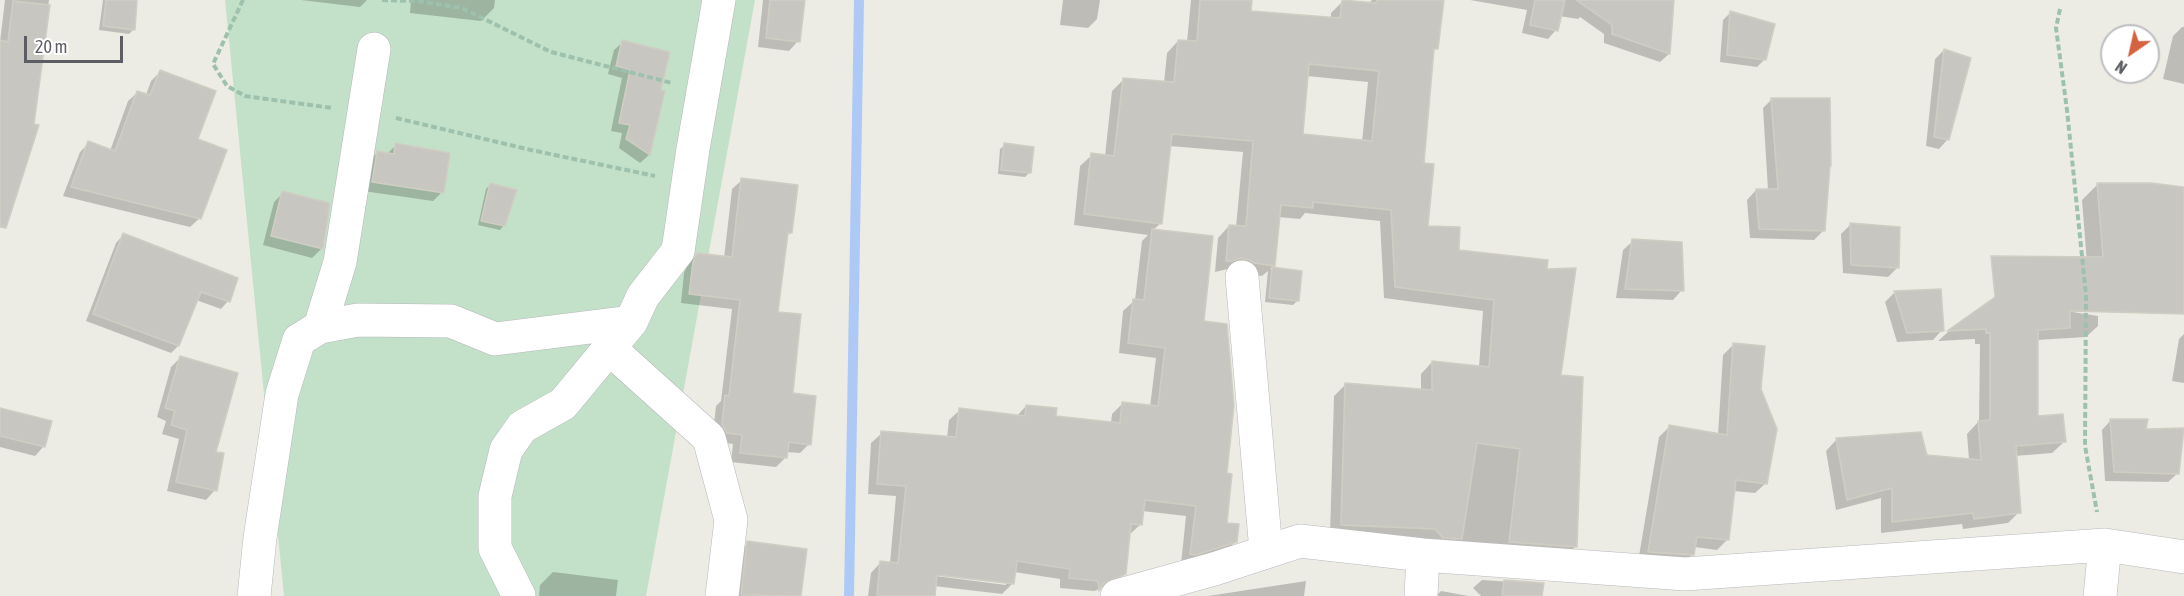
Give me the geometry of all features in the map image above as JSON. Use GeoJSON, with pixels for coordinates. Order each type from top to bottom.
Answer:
{"type":"FeatureCollection","features":[{"type":"Feature","properties":{"kind":"street"},"geometry":{"type":"LineString","coordinates":[[519,596],[495,548],[495,496],[506,450],[522,427],[562,404],[631,322],[643,296],[678,251],[718,0]]}},
{"type":"Feature","properties":{"kind":"street"},"geometry":{"type":"LineString","coordinates":[[320,327],[340,262],[374,49]]}},
{"type":"Feature","properties":{"kind":"street"},"geometry":{"type":"LineString","coordinates":[[1242,277],[1266,551]]}},
{"type":"Feature","properties":{"kind":"street"},"geometry":{"type":"LineString","coordinates":[[254,596],[260,538],[282,394],[299,340],[320,327],[358,320],[451,321],[495,339],[631,322]]}},
{"type":"Feature","properties":{"kind":"street"},"geometry":{"type":"LineString","coordinates":[[609,348],[709,438],[731,520],[722,596]]}},
{"type":"Feature","properties":{"kind":"street"},"geometry":{"type":"LineString","coordinates":[[1117,596],[1215,569],[1300,541],[1685,585],[2105,546],[2184,557]]}},
{"type":"Feature","properties":{"kind":"street"},"geometry":{"type":"LineString","coordinates":[[2100,596],[2105,546]]}},
{"type":"Feature","properties":{"kind":"street"},"geometry":{"type":"LineString","coordinates":[[1421,596],[1423,555]]}},
{"type":"Feature","properties":{"kind":"path"},"geometry":{"type":"LineString","coordinates":[[243,0],[213,64],[227,86],[245,96],[363,112],[688,183]]}},
{"type":"Feature","properties":{"kind":"path"},"geometry":{"type":"LineString","coordinates":[[382,0],[417,1],[462,8],[551,52],[702,91]]}},
{"type":"Feature","properties":{"kind":"path"},"geometry":{"type":"LineString","coordinates":[[2060,9],[2056,28],[2067,110],[2085,295],[2085,446],[2105,546]]}},
{"type":"Feature","properties":{"kind":"green space"},"geometry":{"type":"Polygon","coordinates":[[[225,0],[755,0],[646,596],[284,596],[225,0]]]}},
{"type":"Feature","properties":{"kind":"building"},"geometry":{"type":"Polygon","coordinates":[[[106,0],[137,0],[135,30],[103,26],[106,0]]]}},
{"type":"Feature","properties":{"kind":"building"},"geometry":{"type":"Polygon","coordinates":[[[770,0],[805,0],[800,42],[766,38],[770,0]]]}},
{"type":"Feature","properties":{"kind":"building"},"geometry":{"type":"Polygon","coordinates":[[[1200,0],[1252,0],[1251,11],[1340,18],[1342,0],[1376,3],[1377,0],[1444,0],[1438,49],[1434,49],[1424,163],[1434,164],[1428,226],[1460,227],[1459,250],[1548,260],[1547,269],[1576,268],[1561,375],[1583,377],[1577,547],[1509,542],[1520,449],[1477,443],[1462,539],[1443,538],[1435,529],[1341,525],[1345,383],[1432,390],[1432,361],[1489,367],[1494,300],[1395,287],[1391,210],[1313,202],[1313,208],[1281,205],[1275,266],[1254,263],[1241,258],[1226,261],[1229,225],[1246,226],[1253,141],[1172,134],[1162,224],[1084,214],[1091,153],[1114,156],[1123,78],[1174,82],[1178,40],[1197,41],[1200,0]],[[1309,64],[1303,134],[1372,141],[1379,71],[1309,64]]]}},
{"type":"Feature","properties":{"kind":"building"},"geometry":{"type":"Polygon","coordinates":[[[1535,0],[1565,0],[1558,31],[1530,25],[1535,0]]]}},
{"type":"Feature","properties":{"kind":"building"},"geometry":{"type":"Polygon","coordinates":[[[1576,0],[1674,0],[1670,54],[1612,34],[1612,25],[1576,0]]]}},
{"type":"Feature","properties":{"kind":"building"},"geometry":{"type":"Polygon","coordinates":[[[13,1],[50,5],[34,124],[39,125],[6,228],[0,227],[0,40],[8,42],[13,1]]]}},
{"type":"Feature","properties":{"kind":"building"},"geometry":{"type":"Polygon","coordinates":[[[1730,11],[1775,24],[1766,60],[1727,55],[1730,11]]]}},
{"type":"Feature","properties":{"kind":"building"},"geometry":{"type":"Polygon","coordinates":[[[622,40],[670,52],[661,90],[665,91],[650,155],[626,139],[630,125],[619,123],[630,70],[616,66],[622,40]]]}},
{"type":"Feature","properties":{"kind":"building"},"geometry":{"type":"Polygon","coordinates":[[[1944,49],[1971,58],[1949,140],[1934,137],[1944,49]]]}},
{"type":"Feature","properties":{"kind":"building"},"geometry":{"type":"Polygon","coordinates":[[[160,70],[216,91],[198,139],[227,150],[201,219],[71,187],[88,141],[115,151],[137,91],[150,95],[160,70]]]}},
{"type":"Feature","properties":{"kind":"building"},"geometry":{"type":"Polygon","coordinates":[[[1771,98],[1830,98],[1831,166],[1825,231],[1759,229],[1756,189],[1778,189],[1771,98]]]}},
{"type":"Feature","properties":{"kind":"building"},"geometry":{"type":"Polygon","coordinates":[[[395,143],[450,153],[444,193],[372,182],[377,151],[394,154],[395,143]]]}},
{"type":"Feature","properties":{"kind":"building"},"geometry":{"type":"Polygon","coordinates":[[[1004,143],[1034,147],[1031,173],[1001,170],[1004,143]]]}},
{"type":"Feature","properties":{"kind":"building"},"geometry":{"type":"Polygon","coordinates":[[[741,178],[798,185],[792,233],[788,233],[778,312],[801,314],[793,393],[816,396],[811,445],[789,442],[787,458],[740,453],[742,435],[727,433],[722,424],[725,395],[729,396],[740,300],[689,294],[693,262],[697,253],[732,257],[741,178]]]}},
{"type":"Feature","properties":{"kind":"building"},"geometry":{"type":"Polygon","coordinates":[[[490,183],[517,190],[505,226],[481,221],[490,183]]]}},
{"type":"Feature","properties":{"kind":"building"},"geometry":{"type":"Polygon","coordinates":[[[2097,183],[2151,183],[2184,187],[2184,314],[2070,311],[2070,328],[2038,330],[2038,416],[2063,414],[2066,442],[2016,446],[2021,513],[1974,519],[1973,513],[1892,522],[1892,488],[1847,500],[1836,438],[1921,432],[1927,455],[1981,460],[1978,421],[1990,420],[1990,333],[1986,333],[1986,329],[1947,331],[1995,297],[1991,256],[2103,257],[2097,183]]]}},
{"type":"Feature","properties":{"kind":"building"},"geometry":{"type":"Polygon","coordinates":[[[282,191],[330,203],[323,249],[271,236],[282,191]]]}},
{"type":"Feature","properties":{"kind":"building"},"geometry":{"type":"Polygon","coordinates":[[[1850,223],[1900,227],[1899,268],[1851,265],[1850,223]]]}},
{"type":"Feature","properties":{"kind":"building"},"geometry":{"type":"Polygon","coordinates":[[[1152,229],[1213,236],[1204,321],[1227,324],[1234,405],[1227,473],[1232,474],[1227,523],[1239,524],[1237,542],[1195,555],[1190,554],[1196,506],[1145,500],[1142,525],[1131,524],[1126,574],[1104,583],[1099,591],[1098,581],[1069,578],[1070,569],[1017,561],[1014,584],[937,575],[935,596],[877,596],[880,561],[898,563],[906,486],[877,484],[881,431],[956,437],[959,408],[1025,416],[1026,405],[1057,408],[1056,416],[1120,423],[1122,402],[1158,406],[1165,348],[1128,343],[1133,299],[1144,300],[1152,229]]]}},
{"type":"Feature","properties":{"kind":"building"},"geometry":{"type":"Polygon","coordinates":[[[123,233],[238,278],[230,302],[201,292],[179,346],[93,314],[123,233]]]}},
{"type":"Feature","properties":{"kind":"building"},"geometry":{"type":"Polygon","coordinates":[[[1632,239],[1682,242],[1684,291],[1625,289],[1632,239]]]}},
{"type":"Feature","properties":{"kind":"building"},"geometry":{"type":"Polygon","coordinates":[[[1272,267],[1302,271],[1299,301],[1269,298],[1272,267]]]}},
{"type":"Feature","properties":{"kind":"building"},"geometry":{"type":"Polygon","coordinates":[[[1941,289],[1944,331],[1907,333],[1894,291],[1941,289]]]}},
{"type":"Feature","properties":{"kind":"building"},"geometry":{"type":"Polygon","coordinates":[[[1733,343],[1765,346],[1761,389],[1777,429],[1767,484],[1736,480],[1729,540],[1697,537],[1694,555],[1648,552],[1669,425],[1727,435],[1733,343]]]}},
{"type":"Feature","properties":{"kind":"building"},"geometry":{"type":"Polygon","coordinates":[[[180,356],[238,373],[216,452],[224,453],[217,491],[176,482],[187,430],[171,425],[175,411],[165,408],[180,356]]]}},
{"type":"Feature","properties":{"kind":"building"},"geometry":{"type":"Polygon","coordinates":[[[0,408],[52,421],[45,447],[0,436],[0,408]]]}},
{"type":"Feature","properties":{"kind":"building"},"geometry":{"type":"Polygon","coordinates":[[[2110,419],[2148,419],[2146,429],[2184,428],[2179,474],[2114,472],[2110,419]]]}},
{"type":"Feature","properties":{"kind":"building"},"geometry":{"type":"Polygon","coordinates":[[[747,541],[807,549],[801,596],[741,595],[747,541]]]}},
{"type":"Feature","properties":{"kind":"building"},"geometry":{"type":"Polygon","coordinates":[[[1504,580],[1544,583],[1542,596],[1502,596],[1504,580]]]}},
{"type":"Feature","properties":{"kind":"waterway"},"geometry":{"type":"LineString","coordinates":[[849,596],[859,0]]}}]}
